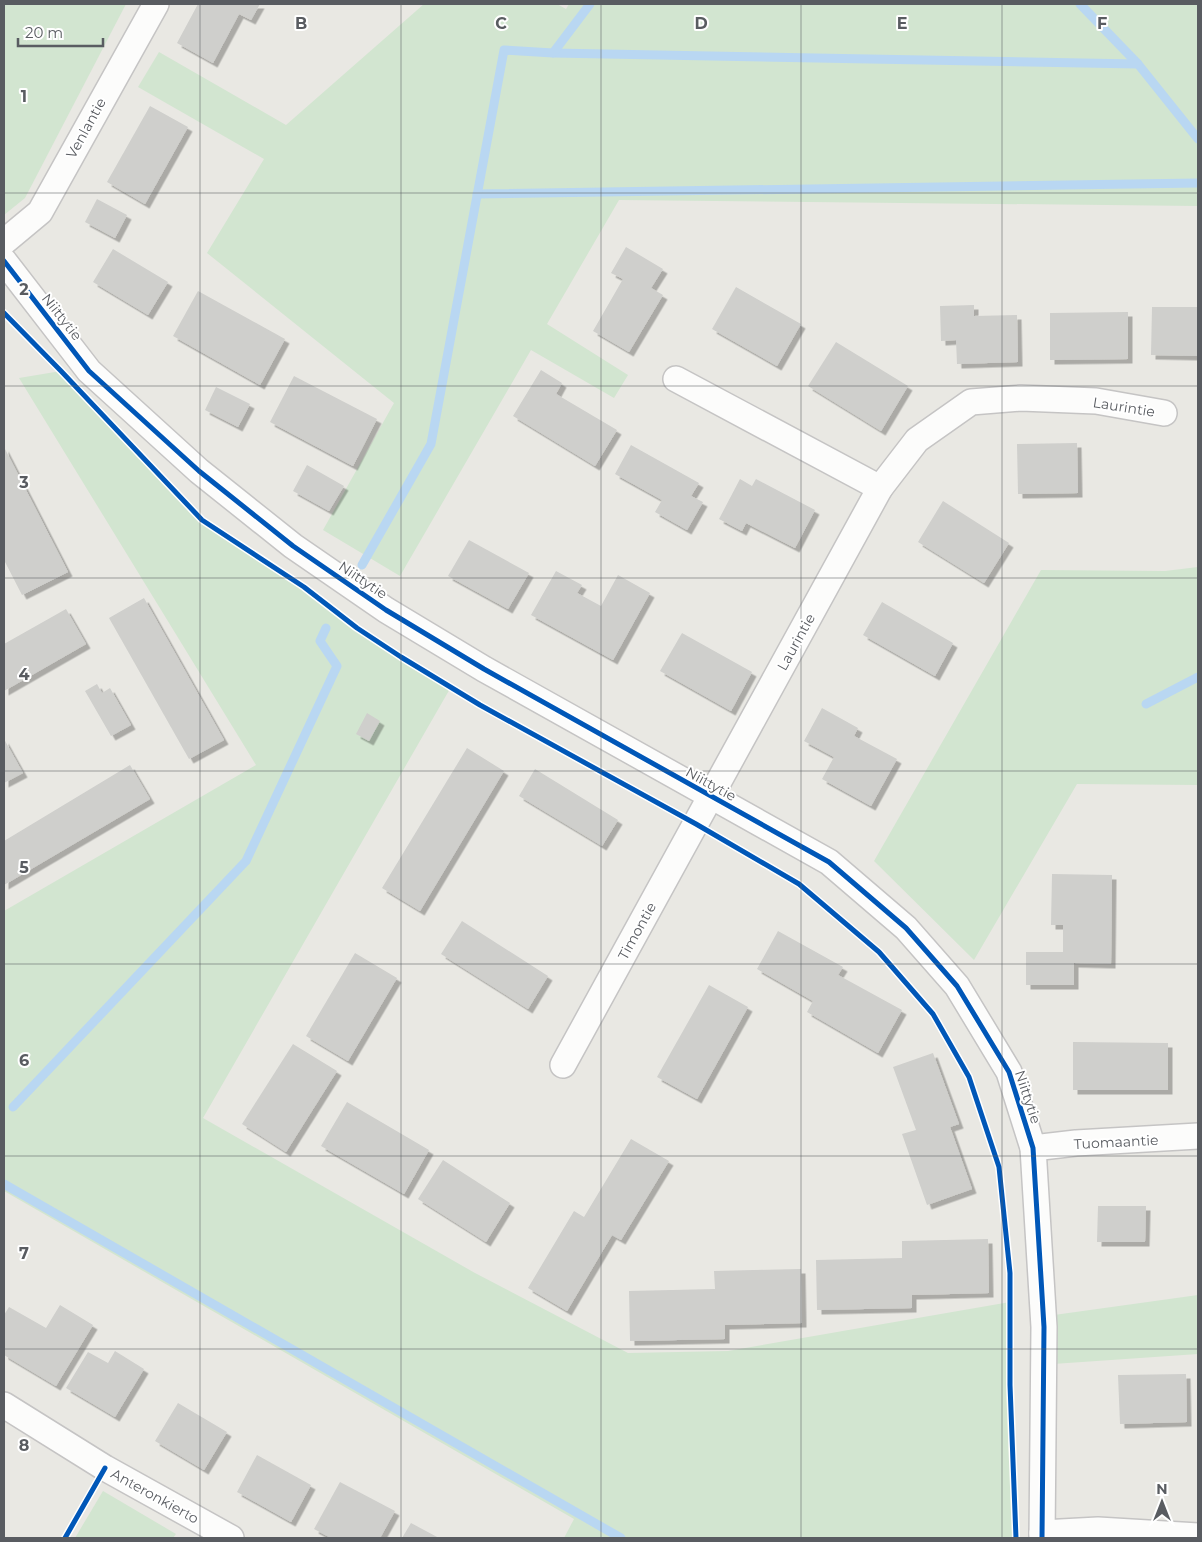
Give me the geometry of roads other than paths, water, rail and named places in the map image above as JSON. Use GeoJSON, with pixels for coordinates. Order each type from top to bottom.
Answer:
{"type":"FeatureCollection","features":[{"type":"Feature","properties":{"kind":"street","name":"Venlantie"},"geometry":{"type":"LineString","coordinates":[[4,242],[40,212],[156,4]]}},
{"type":"Feature","properties":{"kind":"street","name":"Niittytie"},"geometry":{"type":"LineString","coordinates":[[4,261],[89,371],[200,471],[292,546],[386,610],[484,669],[829,862],[906,928],[958,986],[1009,1072],[1033,1148],[1044,1327],[1042,1536]]}},
{"type":"Feature","properties":{"kind":"street"},"geometry":{"type":"LineString","coordinates":[[676,379],[880,488]]}},
{"type":"Feature","properties":{"kind":"street","name":"Laurintie"},"geometry":{"type":"LineString","coordinates":[[711,797],[880,488],[917,440],[971,402],[1021,398],[1096,401],[1164,413]]}},
{"type":"Feature","properties":{"kind":"street","name":"Timontie"},"geometry":{"type":"LineString","coordinates":[[563,1065],[711,797]]}},
{"type":"Feature","properties":{"kind":"street","name":"Tuomaantie"},"geometry":{"type":"LineString","coordinates":[[1033,1148],[1076,1143],[1198,1136]]}},
{"type":"Feature","properties":{"kind":"street","name":"Anteronkierto"},"geometry":{"type":"LineString","coordinates":[[4,1405],[105,1468],[230,1538]]}},
{"type":"Feature","properties":{"kind":"street"},"geometry":{"type":"LineString","coordinates":[[1042,1536],[1098,1530],[1198,1536]]}},
{"type":"Feature","properties":{"kind":"waterway"},"geometry":{"type":"LineString","coordinates":[[362,565],[431,444],[504,50],[553,53],[590,4]]}},
{"type":"Feature","properties":{"kind":"waterway"},"geometry":{"type":"LineString","coordinates":[[1080,4],[1138,64],[1198,139]]}},
{"type":"Feature","properties":{"kind":"waterway"},"geometry":{"type":"LineString","coordinates":[[553,53],[1138,64]]}},
{"type":"Feature","properties":{"kind":"waterway"},"geometry":{"type":"LineString","coordinates":[[477,194],[1198,183]]}},
{"type":"Feature","properties":{"kind":"waterway"},"geometry":{"type":"LineString","coordinates":[[13,1107],[246,861],[337,666],[320,641],[326,628]]}},
{"type":"Feature","properties":{"kind":"waterway"},"geometry":{"type":"LineString","coordinates":[[1146,704],[1198,677]]}},
{"type":"Feature","properties":{"kind":"waterway"},"geometry":{"type":"LineString","coordinates":[[4,1184],[621,1538]]}}]}
